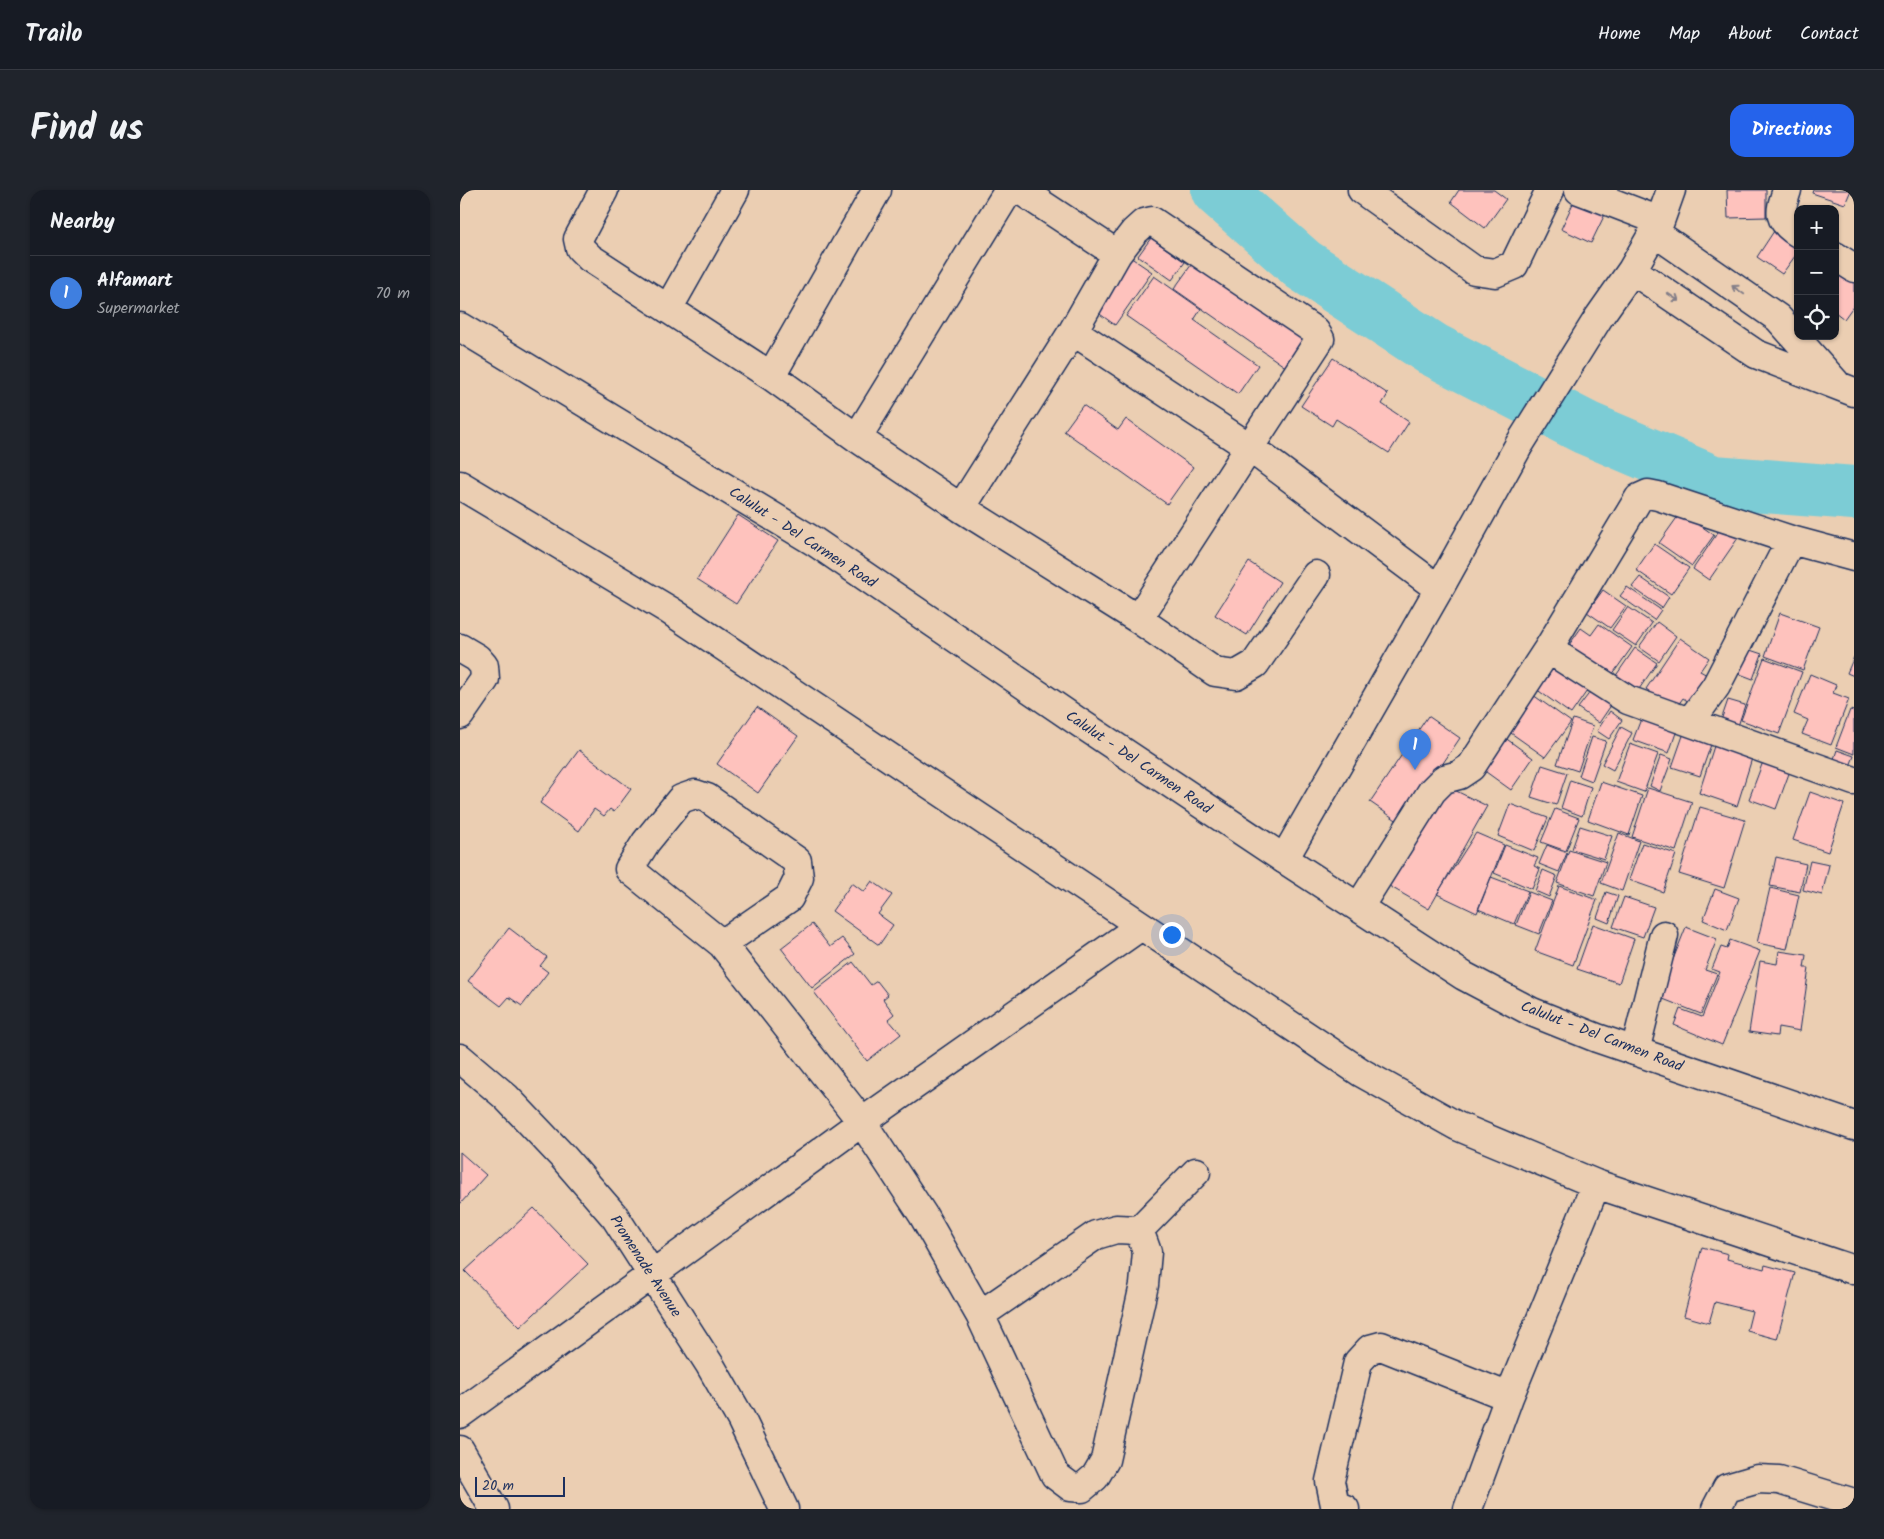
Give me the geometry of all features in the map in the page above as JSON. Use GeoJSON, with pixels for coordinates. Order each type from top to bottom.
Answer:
{"type":"FeatureCollection","features":[{"type":"Feature","properties":{"kind":"street"},"geometry":{"type":"LineString","coordinates":[[604,190],[578,239],[580,248],[590,258],[771,376],[857,438],[961,508],[1138,619],[1215,672],[1236,675],[1255,664],[1316,576]]}},
{"type":"Feature","properties":{"kind":"street"},"geometry":{"type":"LineString","coordinates":[[668,309],[735,190]]}},
{"type":"Feature","properties":{"kind":"street"},"geometry":{"type":"LineString","coordinates":[[771,376],[877,190]]}},
{"type":"Feature","properties":{"kind":"street"},"geometry":{"type":"LineString","coordinates":[[857,438],[1009,190]]}},
{"type":"Feature","properties":{"kind":"street"},"geometry":{"type":"LineString","coordinates":[[1020,190],[1117,254]]}},
{"type":"Feature","properties":{"kind":"street"},"geometry":{"type":"LineString","coordinates":[[1362,190],[1474,270],[1495,273],[1514,266],[1550,190]]}},
{"type":"Feature","properties":{"kind":"street"},"geometry":{"type":"LineString","coordinates":[[1578,190],[1657,226],[1778,318],[1846,388]]}},
{"type":"Feature","properties":{"kind":"street"},"geometry":{"type":"LineString","coordinates":[[1284,859],[1519,445],[1599,317],[1632,270],[1657,226],[1671,190]]}},
{"type":"Feature","properties":{"kind":"street"},"geometry":{"type":"LineString","coordinates":[[1787,190],[1780,211],[1786,225],[1794,230]]}},
{"type":"Feature","properties":{"kind":"street"},"geometry":{"type":"LineString","coordinates":[[961,508],[1072,331],[1117,254],[1134,232],[1144,223],[1152,221],[1315,331],[1320,339],[1138,619]]}},
{"type":"Feature","properties":{"kind":"street"},"geometry":{"type":"LineString","coordinates":[[1839,259],[1854,268]]}},
{"type":"Feature","properties":{"kind":"street"},"geometry":{"type":"LineString","coordinates":[[1632,270],[1756,354],[1846,388]]}},
{"type":"Feature","properties":{"kind":"street","name":"Calulut - Del Carmen Road"},"geometry":{"type":"LineString","coordinates":[[460,327],[816,542],[1077,721],[1464,976],[1532,1012],[1635,1051],[1854,1126]]}},
{"type":"Feature","properties":{"kind":"street"},"geometry":{"type":"LineString","coordinates":[[1072,331],[1249,447],[1439,588]]}},
{"type":"Feature","properties":{"kind":"street"},"geometry":{"type":"LineString","coordinates":[[460,485],[669,610],[1141,926],[1379,1082],[1458,1126],[1596,1184],[1854,1270]]}},
{"type":"Feature","properties":{"kind":"street"},"geometry":{"type":"LineString","coordinates":[[1359,907],[1432,791],[1444,779],[1459,775],[1471,767],[1548,649],[1639,498],[1648,494],[1658,496],[1791,540],[1854,557]]}},
{"type":"Feature","properties":{"kind":"street"},"geometry":{"type":"LineString","coordinates":[[1690,722],[1716,686],[1791,540]]}},
{"type":"Feature","properties":{"kind":"street"},"geometry":{"type":"LineString","coordinates":[[460,648],[478,658],[484,666],[485,679],[460,715]]}},
{"type":"Feature","properties":{"kind":"street"},"geometry":{"type":"LineString","coordinates":[[1548,649],[1628,700],[1854,781]]}},
{"type":"Feature","properties":{"kind":"street"},"geometry":{"type":"LineString","coordinates":[[722,944],[789,898],[799,878],[797,861],[706,798],[695,794],[681,799],[646,842],[629,869],[722,944],[862,1122],[923,1216],[980,1314],[1055,1475],[1084,1498],[1105,1460],[1144,1285],[1147,1252],[1139,1230]]}},
{"type":"Feature","properties":{"kind":"street"},"geometry":{"type":"LineString","coordinates":[[460,1414],[862,1122],[1141,926]]}},
{"type":"Feature","properties":{"kind":"street"},"geometry":{"type":"LineString","coordinates":[[1635,1051],[1664,935]]}},
{"type":"Feature","properties":{"kind":"street","name":"Promenade Avenue"},"geometry":{"type":"LineString","coordinates":[[460,1058],[506,1097],[564,1158],[615,1217],[710,1365],[741,1419],[784,1509]]}},
{"type":"Feature","properties":{"kind":"street"},"geometry":{"type":"LineString","coordinates":[[980,1314],[1096,1235],[1116,1229],[1139,1230],[1196,1172]]}},
{"type":"Feature","properties":{"kind":"street"},"geometry":{"type":"LineString","coordinates":[[1468,1509],[1509,1397],[1596,1184]]}},
{"type":"Feature","properties":{"kind":"street"},"geometry":{"type":"LineString","coordinates":[[1345,1509],[1335,1505],[1330,1480],[1358,1362],[1370,1349],[1381,1346],[1509,1397]]}},
{"type":"Feature","properties":{"kind":"street"},"geometry":{"type":"LineString","coordinates":[[460,1450],[494,1509]]}},
{"type":"Feature","properties":{"kind":"street"},"geometry":{"type":"LineString","coordinates":[[1716,1509],[1727,1488],[1758,1479],[1778,1480],[1854,1503]]}},
{"type":"Feature","properties":{"kind":"building"},"geometry":{"type":"Polygon","coordinates":[[[1459,190],[1494,190],[1506,199],[1485,228],[1451,202],[1459,190]]]}},
{"type":"Feature","properties":{"kind":"building"},"geometry":{"type":"Polygon","coordinates":[[[1727,190],[1766,190],[1766,217],[1728,218],[1727,190]]]}},
{"type":"Feature","properties":{"kind":"building"},"geometry":{"type":"Polygon","coordinates":[[[1813,190],[1851,190],[1845,204],[1812,193],[1813,190]]]}},
{"type":"Feature","properties":{"kind":"building"},"geometry":{"type":"Polygon","coordinates":[[[1576,197],[1606,212],[1591,243],[1561,229],[1576,197]]]}},
{"type":"Feature","properties":{"kind":"building"},"geometry":{"type":"Polygon","coordinates":[[[1776,228],[1794,241],[1794,258],[1782,274],[1757,257],[1776,228]]]}},
{"type":"Feature","properties":{"kind":"building"},"geometry":{"type":"Polygon","coordinates":[[[1151,238],[1185,262],[1172,280],[1138,256],[1151,238]]]}},
{"type":"Feature","properties":{"kind":"building"},"geometry":{"type":"Polygon","coordinates":[[[1127,255],[1152,272],[1115,325],[1090,307],[1127,255]]]}},
{"type":"Feature","properties":{"kind":"building"},"geometry":{"type":"Polygon","coordinates":[[[1194,261],[1306,341],[1287,368],[1174,289],[1194,261]]]}},
{"type":"Feature","properties":{"kind":"building"},"geometry":{"type":"Polygon","coordinates":[[[1840,273],[1854,282],[1854,305],[1844,319],[1839,315],[1840,273]]]}},
{"type":"Feature","properties":{"kind":"building"},"geometry":{"type":"Polygon","coordinates":[[[1154,276],[1201,309],[1194,320],[1258,365],[1238,394],[1126,316],[1154,276]]]}},
{"type":"Feature","properties":{"kind":"building"},"geometry":{"type":"Polygon","coordinates":[[[1333,358],[1388,394],[1382,404],[1409,422],[1389,453],[1336,419],[1332,426],[1301,406],[1333,358]]]}},
{"type":"Feature","properties":{"kind":"building"},"geometry":{"type":"Polygon","coordinates":[[[1083,405],[1118,430],[1126,419],[1193,467],[1167,504],[1064,431],[1083,405]]]}},
{"type":"Feature","properties":{"kind":"building"},"geometry":{"type":"Polygon","coordinates":[[[1681,512],[1714,535],[1692,566],[1659,543],[1681,512]]]}},
{"type":"Feature","properties":{"kind":"building"},"geometry":{"type":"Polygon","coordinates":[[[738,515],[778,541],[736,604],[697,579],[738,515]]]}},
{"type":"Feature","properties":{"kind":"building"},"geometry":{"type":"Polygon","coordinates":[[[1722,526],[1738,538],[1709,580],[1693,569],[1722,526]]]}},
{"type":"Feature","properties":{"kind":"building"},"geometry":{"type":"Polygon","coordinates":[[[1654,544],[1689,568],[1671,594],[1636,570],[1654,544]]]}},
{"type":"Feature","properties":{"kind":"building"},"geometry":{"type":"Polygon","coordinates":[[[1249,562],[1280,582],[1247,635],[1215,615],[1249,562]]]}},
{"type":"Feature","properties":{"kind":"building"},"geometry":{"type":"Polygon","coordinates":[[[1640,577],[1669,597],[1662,608],[1632,587],[1640,577]]]}},
{"type":"Feature","properties":{"kind":"building"},"geometry":{"type":"Polygon","coordinates":[[[1627,587],[1661,610],[1654,620],[1620,596],[1627,587]]]}},
{"type":"Feature","properties":{"kind":"building"},"geometry":{"type":"Polygon","coordinates":[[[1603,590],[1626,606],[1610,628],[1587,612],[1603,590]]]}},
{"type":"Feature","properties":{"kind":"building"},"geometry":{"type":"Polygon","coordinates":[[[1628,607],[1652,623],[1636,646],[1612,630],[1628,607]]]}},
{"type":"Feature","properties":{"kind":"building"},"geometry":{"type":"Polygon","coordinates":[[[1780,613],[1819,627],[1803,670],[1765,656],[1780,613]]]}},
{"type":"Feature","properties":{"kind":"building"},"geometry":{"type":"Polygon","coordinates":[[[1657,622],[1676,636],[1659,661],[1639,647],[1657,622]]]}},
{"type":"Feature","properties":{"kind":"building"},"geometry":{"type":"Polygon","coordinates":[[[1599,624],[1632,647],[1612,675],[1569,645],[1581,628],[1591,635],[1599,624]]]}},
{"type":"Feature","properties":{"kind":"building"},"geometry":{"type":"Polygon","coordinates":[[[1680,638],[1709,658],[1700,671],[1707,675],[1689,702],[1683,698],[1675,709],[1646,689],[1680,638]]]}},
{"type":"Feature","properties":{"kind":"building"},"geometry":{"type":"Polygon","coordinates":[[[1741,647],[1762,654],[1753,679],[1732,671],[1741,647]]]}},
{"type":"Feature","properties":{"kind":"building"},"geometry":{"type":"Polygon","coordinates":[[[1635,648],[1657,663],[1637,692],[1615,677],[1635,648]]]}},
{"type":"Feature","properties":{"kind":"building"},"geometry":{"type":"Polygon","coordinates":[[[1549,655],[1591,685],[1571,714],[1529,684],[1549,655]]]}},
{"type":"Feature","properties":{"kind":"building"},"geometry":{"type":"Polygon","coordinates":[[[1854,657],[1854,676],[1847,673],[1854,657]]]}},
{"type":"Feature","properties":{"kind":"building"},"geometry":{"type":"Polygon","coordinates":[[[1764,658],[1802,672],[1779,734],[1741,720],[1764,658]]]}},
{"type":"Feature","properties":{"kind":"building"},"geometry":{"type":"Polygon","coordinates":[[[1810,674],[1836,685],[1833,693],[1849,699],[1831,745],[1802,734],[1808,720],[1794,714],[1810,674]]]}},
{"type":"Feature","properties":{"kind":"building"},"geometry":{"type":"Polygon","coordinates":[[[1594,687],[1614,701],[1599,723],[1578,708],[1594,687]]]}},
{"type":"Feature","properties":{"kind":"building"},"geometry":{"type":"Polygon","coordinates":[[[1526,690],[1571,722],[1545,757],[1501,726],[1526,690]]]}},
{"type":"Feature","properties":{"kind":"building"},"geometry":{"type":"Polygon","coordinates":[[[1728,700],[1745,705],[1735,735],[1718,729],[1728,700]]]}},
{"type":"Feature","properties":{"kind":"building"},"geometry":{"type":"Polygon","coordinates":[[[757,707],[798,736],[758,793],[717,764],[757,707]]]}},
{"type":"Feature","properties":{"kind":"building"},"geometry":{"type":"Polygon","coordinates":[[[1850,710],[1854,711],[1854,754],[1836,747],[1850,710]]]}},
{"type":"Feature","properties":{"kind":"building"},"geometry":{"type":"Polygon","coordinates":[[[1610,711],[1622,720],[1609,739],[1597,731],[1610,711]]]}},
{"type":"Feature","properties":{"kind":"building"},"geometry":{"type":"Polygon","coordinates":[[[1644,711],[1679,724],[1669,753],[1633,740],[1644,711]]]}},
{"type":"Feature","properties":{"kind":"building"},"geometry":{"type":"Polygon","coordinates":[[[1428,716],[1460,738],[1402,824],[1370,802],[1428,716]]]}},
{"type":"Feature","properties":{"kind":"building"},"geometry":{"type":"Polygon","coordinates":[[[1573,719],[1593,726],[1578,771],[1557,764],[1573,719]]]}},
{"type":"Feature","properties":{"kind":"building"},"geometry":{"type":"Polygon","coordinates":[[[1621,727],[1632,733],[1613,770],[1602,764],[1621,727]]]}},
{"type":"Feature","properties":{"kind":"building"},"geometry":{"type":"Polygon","coordinates":[[[1686,727],[1714,736],[1700,776],[1672,767],[1686,727]]]}},
{"type":"Feature","properties":{"kind":"building"},"geometry":{"type":"Polygon","coordinates":[[[1497,732],[1533,758],[1511,790],[1475,764],[1497,732]]]}},
{"type":"Feature","properties":{"kind":"building"},"geometry":{"type":"Polygon","coordinates":[[[1592,737],[1606,741],[1592,781],[1579,776],[1592,737]]]}},
{"type":"Feature","properties":{"kind":"building"},"geometry":{"type":"Polygon","coordinates":[[[1715,743],[1753,755],[1737,806],[1699,793],[1715,743]]]}},
{"type":"Feature","properties":{"kind":"building"},"geometry":{"type":"Polygon","coordinates":[[[1630,744],[1658,754],[1644,792],[1616,782],[1630,744]]]}},
{"type":"Feature","properties":{"kind":"building"},"geometry":{"type":"Polygon","coordinates":[[[579,750],[631,789],[614,812],[610,809],[604,816],[594,809],[579,831],[540,803],[579,750]]]}},
{"type":"Feature","properties":{"kind":"building"},"geometry":{"type":"Polygon","coordinates":[[[1837,750],[1854,756],[1848,771],[1832,765],[1837,750]]]}},
{"type":"Feature","properties":{"kind":"building"},"geometry":{"type":"Polygon","coordinates":[[[1661,755],[1672,759],[1660,791],[1650,786],[1661,755]]]}},
{"type":"Feature","properties":{"kind":"building"},"geometry":{"type":"Polygon","coordinates":[[[1764,759],[1791,768],[1776,809],[1749,799],[1764,759]]]}},
{"type":"Feature","properties":{"kind":"building"},"geometry":{"type":"Polygon","coordinates":[[[1542,765],[1567,773],[1556,805],[1531,797],[1542,765]]]}},
{"type":"Feature","properties":{"kind":"building"},"geometry":{"type":"Polygon","coordinates":[[[1570,780],[1591,787],[1582,816],[1561,808],[1570,780]]]}},
{"type":"Feature","properties":{"kind":"building"},"geometry":{"type":"Polygon","coordinates":[[[1601,782],[1642,796],[1629,835],[1588,820],[1601,782]]]}},
{"type":"Feature","properties":{"kind":"building"},"geometry":{"type":"Polygon","coordinates":[[[1448,787],[1487,806],[1429,909],[1384,883],[1448,787]]]}},
{"type":"Feature","properties":{"kind":"building"},"geometry":{"type":"Polygon","coordinates":[[[1648,788],[1692,802],[1676,851],[1632,837],[1648,788]]]}},
{"type":"Feature","properties":{"kind":"building"},"geometry":{"type":"Polygon","coordinates":[[[1810,792],[1844,804],[1828,852],[1793,840],[1810,792]]]}},
{"type":"Feature","properties":{"kind":"building"},"geometry":{"type":"Polygon","coordinates":[[[1510,804],[1548,818],[1534,851],[1498,836],[1510,804]]]}},
{"type":"Feature","properties":{"kind":"building"},"geometry":{"type":"Polygon","coordinates":[[[1700,807],[1745,820],[1724,888],[1679,874],[1700,807]]]}},
{"type":"Feature","properties":{"kind":"building"},"geometry":{"type":"Polygon","coordinates":[[[1555,809],[1579,818],[1566,851],[1541,842],[1555,809]]]}},
{"type":"Feature","properties":{"kind":"building"},"geometry":{"type":"Polygon","coordinates":[[[1580,826],[1612,836],[1604,859],[1572,849],[1580,826]]]}},
{"type":"Feature","properties":{"kind":"building"},"geometry":{"type":"Polygon","coordinates":[[[1476,833],[1504,845],[1477,913],[1437,894],[1476,833]]]}},
{"type":"Feature","properties":{"kind":"building"},"geometry":{"type":"Polygon","coordinates":[[[1619,833],[1639,841],[1622,891],[1601,883],[1619,833]]]}},
{"type":"Feature","properties":{"kind":"building"},"geometry":{"type":"Polygon","coordinates":[[[1642,843],[1676,854],[1663,892],[1629,880],[1642,843]]]}},
{"type":"Feature","properties":{"kind":"building"},"geometry":{"type":"Polygon","coordinates":[[[1505,845],[1538,858],[1534,866],[1540,869],[1532,889],[1494,873],[1505,845]]]}},
{"type":"Feature","properties":{"kind":"building"},"geometry":{"type":"Polygon","coordinates":[[[1547,845],[1567,853],[1559,872],[1539,864],[1547,845]]]}},
{"type":"Feature","properties":{"kind":"building"},"geometry":{"type":"Polygon","coordinates":[[[1569,850],[1606,862],[1594,896],[1557,883],[1569,850]]]}},
{"type":"Feature","properties":{"kind":"building"},"geometry":{"type":"Polygon","coordinates":[[[1776,857],[1806,864],[1800,892],[1770,886],[1776,857]]]}},
{"type":"Feature","properties":{"kind":"building"},"geometry":{"type":"Polygon","coordinates":[[[1810,861],[1829,865],[1822,895],[1803,890],[1810,861]]]}},
{"type":"Feature","properties":{"kind":"building"},"geometry":{"type":"Polygon","coordinates":[[[1543,870],[1557,876],[1549,897],[1535,891],[1543,870]]]}},
{"type":"Feature","properties":{"kind":"building"},"geometry":{"type":"Polygon","coordinates":[[[1491,877],[1528,891],[1514,924],[1478,909],[1491,877]]]}},
{"type":"Feature","properties":{"kind":"building"},"geometry":{"type":"Polygon","coordinates":[[[872,881],[892,895],[878,914],[893,925],[879,945],[832,911],[852,883],[864,892],[872,881]]]}},
{"type":"Feature","properties":{"kind":"building"},"geometry":{"type":"Polygon","coordinates":[[[1559,886],[1597,900],[1573,965],[1535,951],[1559,886]]]}},
{"type":"Feature","properties":{"kind":"building"},"geometry":{"type":"Polygon","coordinates":[[[1770,888],[1799,895],[1787,949],[1757,943],[1770,888]]]}},
{"type":"Feature","properties":{"kind":"building"},"geometry":{"type":"Polygon","coordinates":[[[1715,889],[1739,898],[1727,930],[1703,920],[1715,889]]]}},
{"type":"Feature","properties":{"kind":"building"},"geometry":{"type":"Polygon","coordinates":[[[1529,892],[1552,901],[1539,934],[1516,925],[1529,892]]]}},
{"type":"Feature","properties":{"kind":"building"},"geometry":{"type":"Polygon","coordinates":[[[1606,892],[1618,896],[1609,923],[1597,918],[1606,892]]]}},
{"type":"Feature","properties":{"kind":"building"},"geometry":{"type":"Polygon","coordinates":[[[1624,897],[1654,907],[1643,937],[1613,927],[1624,897]]]}},
{"type":"Feature","properties":{"kind":"building"},"geometry":{"type":"Polygon","coordinates":[[[812,924],[830,947],[842,938],[855,954],[812,988],[781,948],[812,924]]]}},
{"type":"Feature","properties":{"kind":"building"},"geometry":{"type":"Polygon","coordinates":[[[1593,924],[1634,939],[1619,983],[1577,969],[1593,924]]]}},
{"type":"Feature","properties":{"kind":"building"},"geometry":{"type":"Polygon","coordinates":[[[1686,927],[1717,939],[1705,970],[1717,974],[1701,1014],[1658,997],[1686,927]]]}},
{"type":"Feature","properties":{"kind":"building"},"geometry":{"type":"Polygon","coordinates":[[[509,928],[547,957],[540,966],[548,972],[522,1006],[509,997],[501,1006],[468,981],[509,928]]]}},
{"type":"Feature","properties":{"kind":"building"},"geometry":{"type":"Polygon","coordinates":[[[1730,940],[1760,951],[1722,1045],[1674,1025],[1680,1009],[1702,1017],[1720,972],[1712,969],[1721,947],[1727,949],[1730,940]]]}},
{"type":"Feature","properties":{"kind":"building"},"geometry":{"type":"Polygon","coordinates":[[[1779,951],[1806,955],[1804,968],[1809,968],[1800,1031],[1778,1027],[1777,1036],[1749,1032],[1760,961],[1777,964],[1779,951]]]}},
{"type":"Feature","properties":{"kind":"building"},"geometry":{"type":"Polygon","coordinates":[[[853,962],[871,985],[877,981],[888,995],[883,999],[894,1014],[888,1019],[901,1034],[867,1061],[814,992],[853,962]]]}},
{"type":"Feature","properties":{"kind":"building"},"geometry":{"type":"Polygon","coordinates":[[[460,1152],[486,1175],[460,1204],[460,1152]]]}},
{"type":"Feature","properties":{"kind":"building"},"geometry":{"type":"Polygon","coordinates":[[[534,1208],[588,1264],[520,1327],[465,1271],[534,1208]]]}},
{"type":"Feature","properties":{"kind":"building"},"geometry":{"type":"Polygon","coordinates":[[[1702,1247],[1728,1254],[1727,1259],[1764,1269],[1765,1265],[1795,1273],[1777,1339],[1747,1331],[1752,1311],[1715,1302],[1709,1323],[1684,1316],[1702,1247]]]}},
{"type":"Feature","properties":{"kind":"waterway"},"geometry":{"type":"LineString","coordinates":[[1218,190],[1303,265],[1432,349],[1586,428],[1713,482],[1854,493]]}},
{"type":"Feature","properties":{"kind":"place","name":"Alfamart"},"geometry":{"type":"Point","coordinates":[1415,770]}}]}
